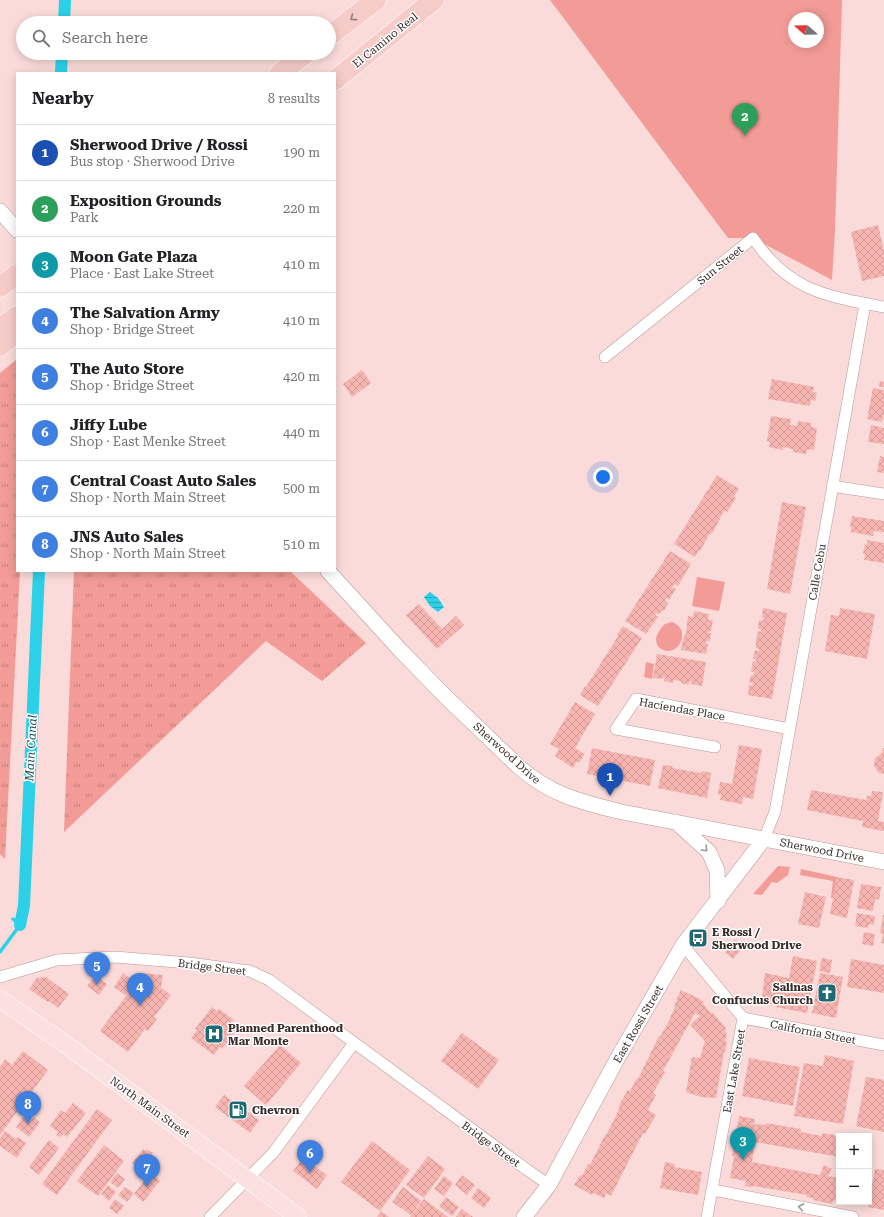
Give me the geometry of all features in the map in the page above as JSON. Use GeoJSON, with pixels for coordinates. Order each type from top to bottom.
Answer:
{"type":"FeatureCollection","features":[{"type":"Feature","properties":{"kind":"highway"},"geometry":{"type":"LineString","coordinates":[[336,31],[376,0]]}},
{"type":"Feature","properties":{"kind":"highway","name":"El Camino Real"},"geometry":{"type":"LineString","coordinates":[[336,79],[434,0]]}},
{"type":"Feature","properties":{"kind":"highway"},"geometry":{"type":"LineString","coordinates":[[281,72],[298,60]]}},
{"type":"Feature","properties":{"kind":"highway"},"geometry":{"type":"LineString","coordinates":[[0,286],[16,275]]}},
{"type":"Feature","properties":{"kind":"highway"},"geometry":{"type":"LineString","coordinates":[[0,328],[16,317]]}},
{"type":"Feature","properties":{"kind":"highway"},"geometry":{"type":"LineString","coordinates":[[0,346],[16,333]]}},
{"type":"Feature","properties":{"kind":"main road"},"geometry":{"type":"LineString","coordinates":[[0,211],[14,226]]}},
{"type":"Feature","properties":{"kind":"main road","name":"Sherwood Drive"},"geometry":{"type":"LineString","coordinates":[[329,572],[401,651],[446,697],[531,777],[566,797],[586,804],[884,862]]}},
{"type":"Feature","properties":{"kind":"main road"},"geometry":{"type":"LineString","coordinates":[[676,822],[709,852],[717,870],[718,901]]}},
{"type":"Feature","properties":{"kind":"main road","name":"East Rossi Street"},"geometry":{"type":"LineString","coordinates":[[524,1217],[549,1185],[616,1061],[683,946],[764,838]]}},
{"type":"Feature","properties":{"kind":"main road","name":"North Main Street"},"geometry":{"type":"LineString","coordinates":[[0,999],[74,1050],[298,1217]]}},
{"type":"Feature","properties":{"kind":"street","name":"Sun Street"},"geometry":{"type":"LineString","coordinates":[[605,357],[753,238],[764,254],[791,279],[817,292],[865,304],[884,307]]}},
{"type":"Feature","properties":{"kind":"street","name":"Calle Cebu"},"geometry":{"type":"LineString","coordinates":[[764,838],[776,812],[865,304]]}},
{"type":"Feature","properties":{"kind":"street"},"geometry":{"type":"LineString","coordinates":[[832,486],[884,494]]}},
{"type":"Feature","properties":{"kind":"street","name":"Haciendas Place"},"geometry":{"type":"LineString","coordinates":[[715,747],[616,729],[636,699],[790,729]]}},
{"type":"Feature","properties":{"kind":"street","name":"East Lake Street"},"geometry":{"type":"LineString","coordinates":[[683,946],[743,1018],[707,1217]]}},
{"type":"Feature","properties":{"kind":"street","name":"Bridge Street"},"geometry":{"type":"LineString","coordinates":[[0,978],[57,960],[115,958],[189,963],[250,971],[269,980],[549,1185]]}},
{"type":"Feature","properties":{"kind":"street","name":"California Street"},"geometry":{"type":"LineString","coordinates":[[743,1018],[884,1045]]}},
{"type":"Feature","properties":{"kind":"street"},"geometry":{"type":"LineString","coordinates":[[210,1217],[273,1153],[354,1043]]}},
{"type":"Feature","properties":{"kind":"street"},"geometry":{"type":"LineString","coordinates":[[712,1190],[853,1217]]}},
{"type":"Feature","properties":{"kind":"green space"},"geometry":{"type":"Polygon","coordinates":[[[550,0],[842,0],[835,231],[832,280],[753,238],[728,238],[550,0]]]}},
{"type":"Feature","properties":{"kind":"green space"},"geometry":{"type":"Polygon","coordinates":[[[16,360],[16,572],[20,572],[5,859],[0,854],[0,373],[16,360]]]}},
{"type":"Feature","properties":{"kind":"green space"},"geometry":{"type":"Polygon","coordinates":[[[74,572],[291,572],[366,643],[322,681],[266,641],[64,832],[74,572]]]}},
{"type":"Feature","properties":{"kind":"green space"},"geometry":{"type":"Polygon","coordinates":[[[697,577],[725,582],[719,611],[692,606],[697,577]]]}},
{"type":"Feature","properties":{"kind":"green space"},"geometry":{"type":"Polygon","coordinates":[[[672,622],[677,624],[680,628],[682,637],[679,645],[674,649],[668,651],[662,650],[658,646],[656,640],[658,633],[665,624],[672,622]]]}},
{"type":"Feature","properties":{"kind":"green space"},"geometry":{"type":"Polygon","coordinates":[[[646,662],[654,664],[652,679],[644,677],[646,662]]]}},
{"type":"Feature","properties":{"kind":"green space"},"geometry":{"type":"Polygon","coordinates":[[[778,866],[790,867],[788,875],[777,883],[772,882],[762,895],[753,894],[778,866]]]}},
{"type":"Feature","properties":{"kind":"green space"},"geometry":{"type":"Polygon","coordinates":[[[801,869],[837,877],[833,898],[831,898],[833,881],[800,875],[801,869]]]}},
{"type":"Feature","properties":{"kind":"water"},"geometry":{"type":"Polygon","coordinates":[[[430,592],[438,598],[444,607],[438,612],[430,606],[424,597],[430,592]]]}},
{"type":"Feature","properties":{"kind":"building"},"geometry":{"type":"Polygon","coordinates":[[[878,225],[884,251],[884,276],[862,281],[851,232],[878,225]]]}},
{"type":"Feature","properties":{"kind":"building"},"geometry":{"type":"Polygon","coordinates":[[[362,370],[371,383],[352,397],[343,384],[362,370]]]}},
{"type":"Feature","properties":{"kind":"building"},"geometry":{"type":"Polygon","coordinates":[[[772,379],[814,387],[813,392],[817,393],[815,401],[811,400],[810,406],[768,399],[772,379]]]}},
{"type":"Feature","properties":{"kind":"building"},"geometry":{"type":"Polygon","coordinates":[[[880,381],[884,382],[884,387],[879,387],[880,381]]]}},
{"type":"Feature","properties":{"kind":"building"},"geometry":{"type":"Polygon","coordinates":[[[873,388],[884,390],[884,414],[882,422],[867,419],[873,388]]]}},
{"type":"Feature","properties":{"kind":"building"},"geometry":{"type":"Polygon","coordinates":[[[771,416],[791,419],[790,425],[797,426],[798,421],[811,423],[811,427],[817,428],[814,450],[807,449],[806,454],[793,452],[793,449],[783,447],[783,450],[769,447],[770,442],[767,441],[771,416]]]}},
{"type":"Feature","properties":{"kind":"building"},"geometry":{"type":"Polygon","coordinates":[[[871,425],[884,428],[884,444],[868,442],[871,425]]]}},
{"type":"Feature","properties":{"kind":"building"},"geometry":{"type":"Polygon","coordinates":[[[880,456],[884,457],[884,473],[877,472],[880,456]]]}},
{"type":"Feature","properties":{"kind":"building"},"geometry":{"type":"Polygon","coordinates":[[[717,475],[739,489],[734,496],[736,498],[727,512],[724,511],[712,534],[710,533],[695,557],[674,544],[717,475]]]}},
{"type":"Feature","properties":{"kind":"building"},"geometry":{"type":"Polygon","coordinates":[[[782,502],[806,507],[790,594],[767,589],[782,502]]]}},
{"type":"Feature","properties":{"kind":"building"},"geometry":{"type":"Polygon","coordinates":[[[852,516],[884,521],[884,532],[874,531],[873,536],[851,532],[850,527],[852,516]]]}},
{"type":"Feature","properties":{"kind":"building"},"geometry":{"type":"Polygon","coordinates":[[[867,540],[884,543],[884,563],[864,560],[865,554],[863,554],[865,544],[867,545],[867,540]]]}},
{"type":"Feature","properties":{"kind":"building"},"geometry":{"type":"Polygon","coordinates":[[[670,551],[691,564],[678,586],[675,584],[672,587],[676,589],[669,600],[666,598],[665,601],[668,603],[664,611],[662,610],[659,614],[657,613],[655,615],[658,617],[646,634],[625,621],[670,551]]]}},
{"type":"Feature","properties":{"kind":"building"},"geometry":{"type":"Polygon","coordinates":[[[419,604],[442,629],[456,616],[464,625],[437,649],[406,615],[419,604]]]}},
{"type":"Feature","properties":{"kind":"building"},"geometry":{"type":"Polygon","coordinates":[[[763,608],[787,613],[772,699],[748,695],[749,685],[752,686],[753,683],[749,682],[751,675],[754,675],[754,672],[751,671],[753,661],[756,662],[756,659],[753,659],[755,650],[759,651],[759,649],[756,648],[756,641],[758,631],[761,632],[761,629],[758,629],[759,620],[763,621],[764,618],[762,618],[763,608]]]}},
{"type":"Feature","properties":{"kind":"building"},"geometry":{"type":"Polygon","coordinates":[[[840,608],[875,614],[867,659],[825,651],[831,615],[839,616],[840,608]]]}},
{"type":"Feature","properties":{"kind":"building"},"geometry":{"type":"Polygon","coordinates":[[[694,611],[709,614],[708,620],[713,620],[711,631],[708,633],[711,633],[710,641],[706,641],[708,644],[706,654],[681,650],[686,633],[688,616],[693,617],[694,611]]]}},
{"type":"Feature","properties":{"kind":"building"},"geometry":{"type":"Polygon","coordinates":[[[623,626],[642,638],[598,706],[580,695],[623,626]]]}},
{"type":"Feature","properties":{"kind":"building"},"geometry":{"type":"Polygon","coordinates":[[[657,654],[706,662],[702,686],[691,684],[692,682],[689,681],[689,685],[681,683],[681,681],[673,680],[673,683],[664,681],[665,678],[663,677],[662,679],[653,678],[657,654]]]}},
{"type":"Feature","properties":{"kind":"building"},"geometry":{"type":"Polygon","coordinates":[[[575,702],[595,714],[575,748],[585,754],[579,763],[577,761],[573,768],[555,756],[559,749],[550,744],[575,702]]]}},
{"type":"Feature","properties":{"kind":"building"},"geometry":{"type":"Polygon","coordinates":[[[739,745],[762,749],[753,799],[743,797],[742,804],[720,800],[721,795],[718,794],[720,782],[732,784],[739,745]]]}},
{"type":"Feature","properties":{"kind":"building"},"geometry":{"type":"Polygon","coordinates":[[[592,748],[655,760],[650,786],[587,774],[592,748]]]}},
{"type":"Feature","properties":{"kind":"building"},"geometry":{"type":"Polygon","coordinates":[[[883,748],[884,774],[879,773],[874,766],[875,758],[882,753],[883,748]]]}},
{"type":"Feature","properties":{"kind":"building"},"geometry":{"type":"Polygon","coordinates":[[[663,765],[701,773],[702,771],[711,773],[707,798],[658,788],[663,765]]]}},
{"type":"Feature","properties":{"kind":"building"},"geometry":{"type":"Polygon","coordinates":[[[811,790],[866,800],[867,796],[871,796],[872,791],[883,792],[878,821],[884,822],[884,831],[862,827],[863,821],[807,810],[811,790]]]}},
{"type":"Feature","properties":{"kind":"building"},"geometry":{"type":"Polygon","coordinates":[[[837,877],[854,880],[847,918],[830,914],[837,877]]]}},
{"type":"Feature","properties":{"kind":"building"},"geometry":{"type":"Polygon","coordinates":[[[861,884],[881,887],[879,900],[875,899],[873,911],[857,908],[861,884]]]}},
{"type":"Feature","properties":{"kind":"building"},"geometry":{"type":"Polygon","coordinates":[[[805,892],[826,897],[819,928],[798,924],[805,892]]]}},
{"type":"Feature","properties":{"kind":"building"},"geometry":{"type":"Polygon","coordinates":[[[857,913],[875,916],[874,925],[869,924],[868,928],[855,926],[857,913]]]}},
{"type":"Feature","properties":{"kind":"building"},"geometry":{"type":"Polygon","coordinates":[[[883,915],[884,944],[881,943],[883,934],[880,933],[883,915]]]}},
{"type":"Feature","properties":{"kind":"building"},"geometry":{"type":"Polygon","coordinates":[[[864,932],[875,934],[873,946],[862,944],[864,932]]]}},
{"type":"Feature","properties":{"kind":"building"},"geometry":{"type":"Polygon","coordinates":[[[735,939],[744,946],[733,959],[725,952],[735,939]]]}},
{"type":"Feature","properties":{"kind":"building"},"geometry":{"type":"Polygon","coordinates":[[[793,956],[817,961],[807,1013],[776,1007],[777,1005],[765,1003],[762,997],[765,973],[789,978],[793,956]]]}},
{"type":"Feature","properties":{"kind":"building"},"geometry":{"type":"Polygon","coordinates":[[[822,958],[832,960],[830,973],[819,971],[822,958]]]}},
{"type":"Feature","properties":{"kind":"building"},"geometry":{"type":"Polygon","coordinates":[[[851,959],[884,965],[884,993],[847,987],[851,959]]]}},
{"type":"Feature","properties":{"kind":"building"},"geometry":{"type":"Polygon","coordinates":[[[123,973],[135,982],[125,995],[114,987],[123,973]]]}},
{"type":"Feature","properties":{"kind":"building"},"geometry":{"type":"Polygon","coordinates":[[[143,973],[163,975],[161,988],[171,995],[154,1017],[157,1019],[148,1031],[145,1029],[128,1052],[100,1031],[143,973]]]}},
{"type":"Feature","properties":{"kind":"building"},"geometry":{"type":"Polygon","coordinates":[[[820,973],[843,977],[836,1018],[812,1013],[820,973]]]}},
{"type":"Feature","properties":{"kind":"building"},"geometry":{"type":"Polygon","coordinates":[[[96,975],[107,984],[99,995],[87,986],[96,975]]]}},
{"type":"Feature","properties":{"kind":"building"},"geometry":{"type":"Polygon","coordinates":[[[46,977],[69,994],[58,1008],[29,989],[37,978],[46,977]]]}},
{"type":"Feature","properties":{"kind":"building"},"geometry":{"type":"Polygon","coordinates":[[[681,990],[700,999],[726,1028],[725,1031],[727,1034],[725,1041],[727,1042],[716,1098],[701,1097],[686,1092],[692,1057],[700,1058],[705,1041],[690,1025],[700,1016],[695,1013],[663,1071],[665,1072],[653,1093],[656,1095],[648,1110],[656,1115],[645,1134],[643,1133],[611,1196],[606,1193],[604,1198],[593,1193],[592,1195],[574,1185],[580,1175],[582,1176],[588,1164],[590,1165],[615,1118],[620,1106],[619,1105],[628,1090],[630,1091],[637,1078],[638,1079],[659,1036],[660,1037],[670,1019],[681,990]]]}},
{"type":"Feature","properties":{"kind":"building","name":"Planned Parenthood Mar Monte"},"geometry":{"type":"Polygon","coordinates":[[[212,1007],[217,1011],[219,1009],[234,1020],[232,1022],[239,1027],[222,1049],[220,1047],[214,1055],[191,1038],[197,1030],[195,1029],[212,1007]]]}},
{"type":"Feature","properties":{"kind":"building"},"geometry":{"type":"Polygon","coordinates":[[[462,1033],[499,1060],[478,1089],[441,1061],[462,1033]]]}},
{"type":"Feature","properties":{"kind":"building"},"geometry":{"type":"Polygon","coordinates":[[[280,1045],[301,1063],[266,1105],[244,1086],[280,1045]]]}},
{"type":"Feature","properties":{"kind":"building"},"geometry":{"type":"Polygon","coordinates":[[[23,1051],[48,1070],[0,1135],[0,1067],[5,1059],[12,1065],[23,1051]]]}},
{"type":"Feature","properties":{"kind":"building"},"geometry":{"type":"Polygon","coordinates":[[[825,1055],[854,1061],[843,1124],[794,1116],[804,1063],[823,1066],[825,1055]]]}},
{"type":"Feature","properties":{"kind":"building"},"geometry":{"type":"Polygon","coordinates":[[[749,1058],[800,1067],[793,1106],[742,1096],[749,1058]]]}},
{"type":"Feature","properties":{"kind":"building"},"geometry":{"type":"Polygon","coordinates":[[[866,1077],[884,1080],[884,1132],[856,1126],[866,1077]]]}},
{"type":"Feature","properties":{"kind":"building"},"geometry":{"type":"Polygon","coordinates":[[[224,1095],[259,1120],[250,1133],[215,1107],[224,1095]]]}},
{"type":"Feature","properties":{"kind":"building"},"geometry":{"type":"Polygon","coordinates":[[[73,1103],[86,1113],[67,1137],[63,1134],[60,1137],[56,1135],[58,1132],[50,1126],[61,1110],[65,1113],[73,1103]]]}},
{"type":"Feature","properties":{"kind":"building"},"geometry":{"type":"Polygon","coordinates":[[[97,1109],[112,1120],[57,1195],[42,1184],[97,1109]]]}},
{"type":"Feature","properties":{"kind":"building"},"geometry":{"type":"Polygon","coordinates":[[[739,1116],[755,1119],[754,1124],[758,1125],[766,1125],[766,1123],[801,1129],[801,1132],[822,1136],[822,1133],[836,1135],[836,1156],[755,1142],[752,1162],[820,1175],[824,1165],[832,1169],[828,1176],[836,1177],[836,1201],[833,1200],[832,1204],[813,1200],[813,1198],[807,1197],[807,1195],[745,1186],[746,1181],[730,1178],[734,1156],[732,1156],[739,1116]]]}},
{"type":"Feature","properties":{"kind":"building"},"geometry":{"type":"Polygon","coordinates":[[[23,1117],[30,1122],[34,1117],[40,1122],[29,1137],[16,1127],[23,1117]]]}},
{"type":"Feature","properties":{"kind":"building"},"geometry":{"type":"Polygon","coordinates":[[[5,1131],[16,1139],[18,1137],[26,1143],[17,1158],[0,1146],[0,1138],[5,1131]]]}},
{"type":"Feature","properties":{"kind":"building"},"geometry":{"type":"Polygon","coordinates":[[[49,1140],[59,1148],[39,1175],[29,1167],[49,1140]]]}},
{"type":"Feature","properties":{"kind":"building"},"geometry":{"type":"Polygon","coordinates":[[[372,1141],[410,1170],[380,1211],[341,1182],[372,1141]]]}},
{"type":"Feature","properties":{"kind":"building"},"geometry":{"type":"Polygon","coordinates":[[[104,1145],[124,1161],[98,1196],[77,1181],[104,1145]]]}},
{"type":"Feature","properties":{"kind":"building"},"geometry":{"type":"Polygon","coordinates":[[[143,1149],[146,1151],[147,1149],[153,1153],[151,1155],[154,1158],[144,1171],[132,1163],[143,1149]]]}},
{"type":"Feature","properties":{"kind":"building"},"geometry":{"type":"Polygon","coordinates":[[[428,1156],[445,1169],[424,1198],[406,1185],[428,1156]]]}},
{"type":"Feature","properties":{"kind":"building"},"geometry":{"type":"Polygon","coordinates":[[[303,1158],[327,1175],[317,1189],[293,1171],[303,1158]]]}},
{"type":"Feature","properties":{"kind":"building"},"geometry":{"type":"Polygon","coordinates":[[[665,1162],[675,1164],[674,1167],[702,1172],[698,1195],[660,1188],[665,1162]]]}},
{"type":"Feature","properties":{"kind":"building"},"geometry":{"type":"Polygon","coordinates":[[[875,1169],[884,1170],[884,1210],[868,1207],[868,1205],[872,1205],[872,1185],[875,1169]]]}},
{"type":"Feature","properties":{"kind":"building"},"geometry":{"type":"Polygon","coordinates":[[[117,1173],[125,1179],[118,1188],[110,1182],[117,1173]]]}},
{"type":"Feature","properties":{"kind":"building"},"geometry":{"type":"Polygon","coordinates":[[[150,1173],[160,1181],[143,1202],[134,1194],[150,1173]]]}},
{"type":"Feature","properties":{"kind":"building"},"geometry":{"type":"Polygon","coordinates":[[[462,1175],[475,1185],[467,1195],[455,1185],[462,1175]]]}},
{"type":"Feature","properties":{"kind":"building"},"geometry":{"type":"Polygon","coordinates":[[[444,1176],[453,1183],[444,1196],[434,1189],[444,1176]]]}},
{"type":"Feature","properties":{"kind":"building"},"geometry":{"type":"Polygon","coordinates":[[[108,1185],[116,1192],[109,1201],[101,1194],[108,1185]]]}},
{"type":"Feature","properties":{"kind":"building"},"geometry":{"type":"Polygon","coordinates":[[[125,1187],[134,1193],[127,1202],[118,1195],[125,1187]]]}},
{"type":"Feature","properties":{"kind":"building"},"geometry":{"type":"Polygon","coordinates":[[[403,1187],[421,1201],[411,1215],[392,1202],[403,1187]]]}},
{"type":"Feature","properties":{"kind":"building"},"geometry":{"type":"Polygon","coordinates":[[[478,1188],[491,1198],[484,1208],[471,1198],[478,1188]]]}},
{"type":"Feature","properties":{"kind":"building"},"geometry":{"type":"Polygon","coordinates":[[[446,1197],[459,1207],[452,1216],[439,1206],[446,1197]]]}},
{"type":"Feature","properties":{"kind":"building"},"geometry":{"type":"Polygon","coordinates":[[[115,1199],[124,1206],[117,1214],[109,1208],[115,1199]]]}},
{"type":"Feature","properties":{"kind":"building"},"geometry":{"type":"Polygon","coordinates":[[[424,1199],[448,1217],[410,1217],[424,1199]]]}},
{"type":"Feature","properties":{"kind":"building"},"geometry":{"type":"Polygon","coordinates":[[[462,1209],[473,1217],[456,1217],[462,1209]]]}},
{"type":"Feature","properties":{"kind":"building"},"geometry":{"type":"Polygon","coordinates":[[[381,1211],[389,1217],[377,1217],[381,1211]]]}},
{"type":"Feature","properties":{"kind":"waterway","name":"Main Canal"},"geometry":{"type":"LineString","coordinates":[[64,16],[65,0]]}},
{"type":"Feature","properties":{"kind":"waterway","name":"Main Canal"},"geometry":{"type":"LineString","coordinates":[[61,72],[62,60]]}},
{"type":"Feature","properties":{"kind":"waterway","name":"Main Canal"},"geometry":{"type":"LineString","coordinates":[[20,925],[24,906],[39,572]]}},
{"type":"Feature","properties":{"kind":"waterway"},"geometry":{"type":"LineString","coordinates":[[0,952],[20,925],[13,919]]}},
{"type":"Feature","properties":{"kind":"place","name":"Exposition Grounds"},"geometry":{"type":"Point","coordinates":[745,136]}},
{"type":"Feature","properties":{"kind":"place","name":"Sherwood Drive / Rossi"},"geometry":{"type":"Point","coordinates":[610,796]}},
{"type":"Feature","properties":{"kind":"place","name":"E Rossi / Sherwood Drive"},"geometry":{"type":"Point","coordinates":[698,938]}},
{"type":"Feature","properties":{"kind":"place","name":"The Auto Store"},"geometry":{"type":"Point","coordinates":[97,985]}},
{"type":"Feature","properties":{"kind":"place","name":"Salinas Confucius Church"},"geometry":{"type":"Point","coordinates":[827,993]}},
{"type":"Feature","properties":{"kind":"place","name":"The Salvation Army"},"geometry":{"type":"Point","coordinates":[140,1006]}},
{"type":"Feature","properties":{"kind":"place","name":"Planned Parenthood Mar Monte"},"geometry":{"type":"Point","coordinates":[214,1034]}},
{"type":"Feature","properties":{"kind":"place","name":"Chevron"},"geometry":{"type":"Point","coordinates":[238,1110]}},
{"type":"Feature","properties":{"kind":"place","name":"JNS Auto Sales"},"geometry":{"type":"Point","coordinates":[28,1124]}},
{"type":"Feature","properties":{"kind":"place","name":"Moon Gate Plaza"},"geometry":{"type":"Point","coordinates":[743,1160]}},
{"type":"Feature","properties":{"kind":"place","name":"Jiffy Lube"},"geometry":{"type":"Point","coordinates":[310,1173]}},
{"type":"Feature","properties":{"kind":"place","name":"Central Coast Auto Sales"},"geometry":{"type":"Point","coordinates":[147,1187]}}]}
